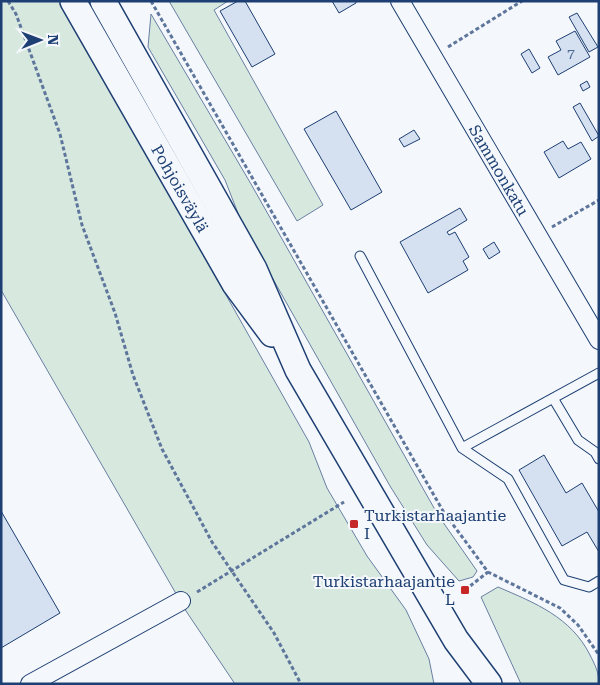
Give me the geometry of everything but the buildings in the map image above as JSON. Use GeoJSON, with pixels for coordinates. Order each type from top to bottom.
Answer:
{"type":"FeatureCollection","features":[{"type":"Feature","properties":{"kind":"main road","name":"Pohjoisväylä"},"geometry":{"type":"LineString","coordinates":[[105,2],[254,269],[298,370]]}},
{"type":"Feature","properties":{"kind":"main road","name":"Pohjoisväylä"},"geometry":{"type":"LineString","coordinates":[[77,8],[234,284],[298,370],[456,640],[489,684]]}},
{"type":"Feature","properties":{"kind":"main road","name":"Pohjoisväylä"},"geometry":{"type":"LineString","coordinates":[[456,640],[475,684]]}},
{"type":"Feature","properties":{"kind":"street","name":"Sammonkatu"},"geometry":{"type":"LineString","coordinates":[[400,1],[599,340]]}},
{"type":"Feature","properties":{"kind":"street"},"geometry":{"type":"LineString","coordinates":[[77,8],[105,2]]}},
{"type":"Feature","properties":{"kind":"street"},"geometry":{"type":"LineString","coordinates":[[30,684],[181,601]]}},
{"type":"Feature","properties":{"kind":"lane"},"geometry":{"type":"LineString","coordinates":[[360,256],[462,448],[508,479],[564,580],[589,587],[599,581]]}},
{"type":"Feature","properties":{"kind":"lane"},"geometry":{"type":"LineString","coordinates":[[462,448],[599,373]]}},
{"type":"Feature","properties":{"kind":"lane"},"geometry":{"type":"LineString","coordinates":[[553,398],[578,440],[595,452],[599,459]]}},
{"type":"Feature","properties":{"kind":"path"},"geometry":{"type":"LineString","coordinates":[[8,1],[16,14],[60,134],[82,225],[115,313],[132,375],[162,449],[212,542],[234,571],[274,633],[300,684]]}},
{"type":"Feature","properties":{"kind":"path"},"geometry":{"type":"LineString","coordinates":[[151,1],[442,511],[488,572],[560,608],[578,625],[599,655]]}},
{"type":"Feature","properties":{"kind":"path"},"geometry":{"type":"LineString","coordinates":[[433,57],[522,1]]}},
{"type":"Feature","properties":{"kind":"path"},"geometry":{"type":"LineString","coordinates":[[538,236],[599,200]]}},
{"type":"Feature","properties":{"kind":"path"},"geometry":{"type":"LineString","coordinates":[[181,601],[234,571],[344,502]]}},
{"type":"Feature","properties":{"kind":"path"},"geometry":{"type":"LineString","coordinates":[[465,590],[488,572]]}},
{"type":"Feature","properties":{"kind":"shaded area"},"geometry":{"type":"Polygon","coordinates":[[[1,1],[60,1],[309,442],[327,488],[367,556],[406,610],[429,659],[434,684],[235,684],[186,611],[1,290],[1,1]]]}},
{"type":"Feature","properties":{"kind":"shaded area"},"geometry":{"type":"Polygon","coordinates":[[[169,1],[228,1],[214,10],[323,205],[297,221],[169,1]]]}},
{"type":"Feature","properties":{"kind":"shaded area"},"geometry":{"type":"Polygon","coordinates":[[[151,14],[251,184],[438,515],[477,571],[473,577],[459,581],[427,545],[390,486],[243,226],[225,180],[148,47],[151,14]]]}},
{"type":"Feature","properties":{"kind":"shaded area"},"geometry":{"type":"Polygon","coordinates":[[[498,587],[551,613],[573,631],[594,662],[599,684],[521,684],[481,597],[498,587]]]}},
{"type":"Feature","properties":{"kind":"place","name":"Turkistarhaajantie I"},"geometry":{"type":"Point","coordinates":[354,524]}},
{"type":"Feature","properties":{"kind":"place","name":"Turkistarhaajantie L"},"geometry":{"type":"Point","coordinates":[465,590]}}]}
